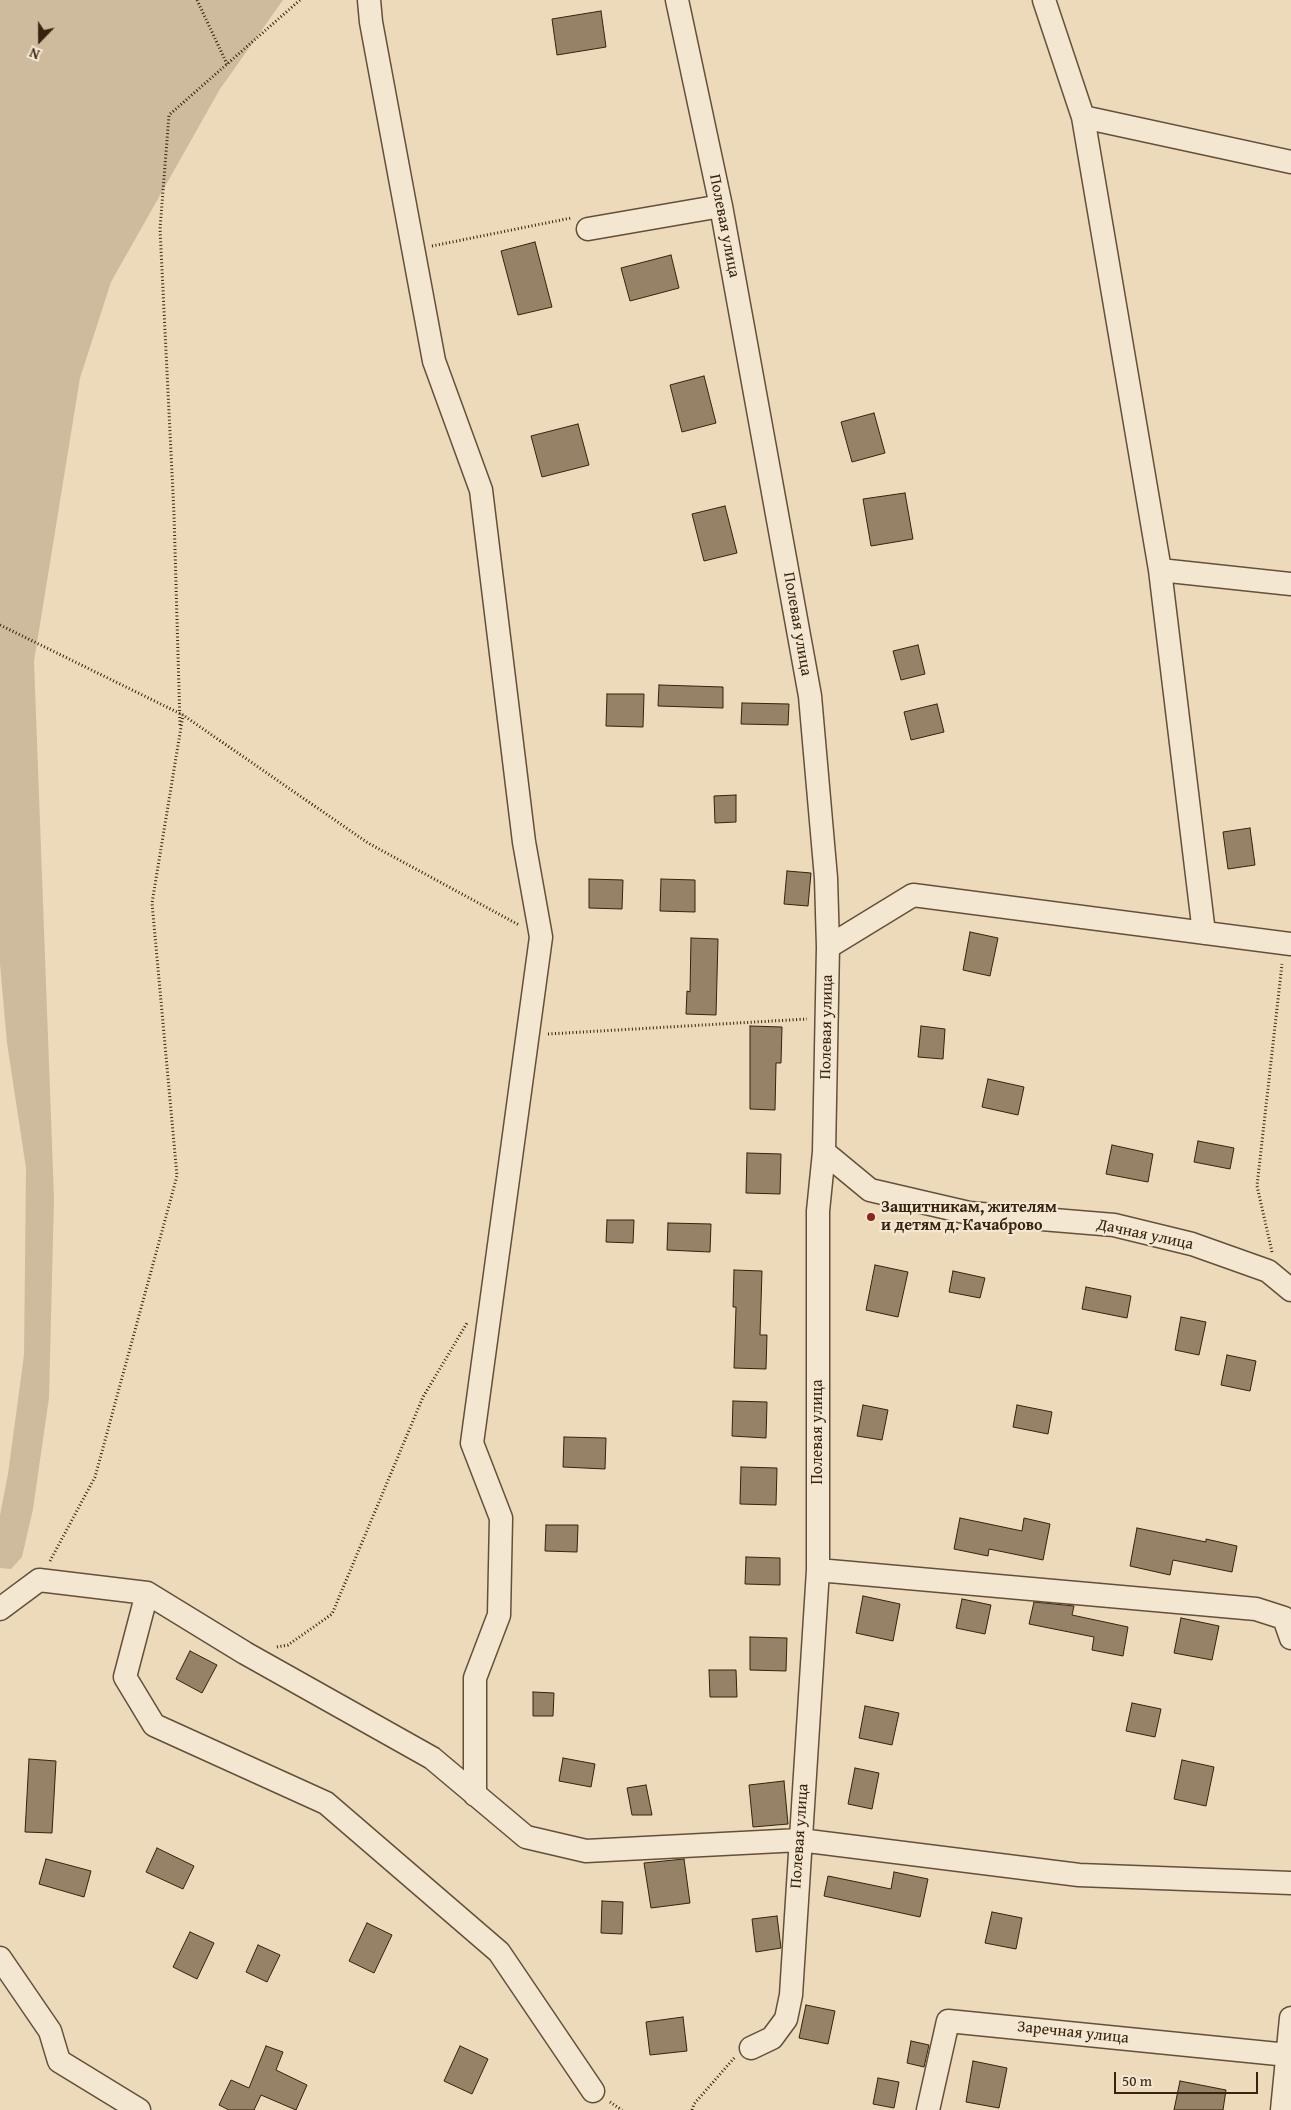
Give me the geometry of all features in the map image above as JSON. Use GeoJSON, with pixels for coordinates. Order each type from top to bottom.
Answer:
{"type":"FeatureCollection","features":[{"type":"Feature","properties":{"kind":"street"},"geometry":{"type":"LineString","coordinates":[[369,0],[370,22],[434,361],[481,490],[524,842],[541,937],[472,1442],[501,1518],[499,1615],[474,1678],[475,1795]]}},
{"type":"Feature","properties":{"kind":"street","name":"Полевая улица"},"geometry":{"type":"LineString","coordinates":[[677,0],[721,206],[810,696],[826,878],[828,946],[824,1152],[818,1211],[818,1570],[791,1995],[786,2019],[772,2038],[751,2048]]}},
{"type":"Feature","properties":{"kind":"street"},"geometry":{"type":"LineString","coordinates":[[1044,0],[1083,117],[1160,570],[1204,933]]}},
{"type":"Feature","properties":{"kind":"street"},"geometry":{"type":"LineString","coordinates":[[1083,117],[1291,162]]}},
{"type":"Feature","properties":{"kind":"street"},"geometry":{"type":"LineString","coordinates":[[582,223],[721,206]]}},
{"type":"Feature","properties":{"kind":"street"},"geometry":{"type":"LineString","coordinates":[[1160,570],[1291,584]]}},
{"type":"Feature","properties":{"kind":"street"},"geometry":{"type":"LineString","coordinates":[[828,946],[913,895],[1288,943]]}},
{"type":"Feature","properties":{"kind":"street","name":"Дачная улица"},"geometry":{"type":"LineString","coordinates":[[824,1152],[870,1190],[969,1213],[1114,1225],[1192,1244],[1268,1271],[1284,1284]]}},
{"type":"Feature","properties":{"kind":"street"},"geometry":{"type":"LineString","coordinates":[[818,1570],[1256,1609],[1284,1618],[1291,1638]]}},
{"type":"Feature","properties":{"kind":"street"},"geometry":{"type":"LineString","coordinates":[[0,1609],[40,1580],[147,1592],[245,1653],[432,1758],[526,1837],[586,1851],[800,1840],[1079,1874],[1291,1883]]}},
{"type":"Feature","properties":{"kind":"street"},"geometry":{"type":"LineString","coordinates":[[147,1592],[125,1677],[154,1725],[326,1803],[498,1952],[593,2091]]}},
{"type":"Feature","properties":{"kind":"street"},"geometry":{"type":"LineString","coordinates":[[0,1958],[50,2031],[59,2061],[139,2110]]}},
{"type":"Feature","properties":{"kind":"street"},"geometry":{"type":"LineString","coordinates":[[1282,2110],[1291,2018]]}},
{"type":"Feature","properties":{"kind":"street","name":"Заречная улица"},"geometry":{"type":"LineString","coordinates":[[928,2110],[948,2021],[1288,2055]]}},
{"type":"Feature","properties":{"kind":"path"},"geometry":{"type":"LineString","coordinates":[[197,0],[227,64]]}},
{"type":"Feature","properties":{"kind":"path"},"geometry":{"type":"LineString","coordinates":[[180,730],[178,713],[174,514],[161,219],[169,115],[300,0]]}},
{"type":"Feature","properties":{"kind":"path"},"geometry":{"type":"LineString","coordinates":[[414,250],[582,223]]}},
{"type":"Feature","properties":{"kind":"path"},"geometry":{"type":"LineString","coordinates":[[0,625],[183,715],[368,842],[541,937]]}},
{"type":"Feature","properties":{"kind":"path"},"geometry":{"type":"LineString","coordinates":[[40,1580],[95,1477],[178,1176],[152,902],[183,715]]}},
{"type":"Feature","properties":{"kind":"path"},"geometry":{"type":"LineString","coordinates":[[1284,1284],[1257,1186],[1288,943]]}},
{"type":"Feature","properties":{"kind":"path"},"geometry":{"type":"LineString","coordinates":[[528,1035],[827,1018]]}},
{"type":"Feature","properties":{"kind":"path"},"geometry":{"type":"LineString","coordinates":[[245,1653],[288,1645],[332,1614],[423,1397],[469,1320]]}},
{"type":"Feature","properties":{"kind":"path"},"geometry":{"type":"LineString","coordinates":[[692,2110],[694,2104],[732,2059],[751,2048]]}},
{"type":"Feature","properties":{"kind":"shaded area"},"geometry":{"type":"Polygon","coordinates":[[[0,0],[283,0],[220,89],[111,282],[80,378],[34,661],[54,1198],[49,1398],[33,1509],[22,1557],[11,1569],[0,1568],[0,1515],[8,1474],[24,1355],[26,1168],[7,1043],[0,964],[0,0]]]}},
{"type":"Feature","properties":{"kind":"building"},"geometry":{"type":"Polygon","coordinates":[[[601,11],[606,47],[557,55],[552,19],[601,11]]]}},
{"type":"Feature","properties":{"kind":"building"},"geometry":{"type":"Polygon","coordinates":[[[535,242],[552,307],[518,315],[501,251],[535,242]]]}},
{"type":"Feature","properties":{"kind":"building"},"geometry":{"type":"Polygon","coordinates":[[[671,255],[679,288],[630,301],[621,268],[671,255]]]}},
{"type":"Feature","properties":{"kind":"building"},"geometry":{"type":"Polygon","coordinates":[[[704,376],[716,423],[682,432],[670,385],[704,376]]]}},
{"type":"Feature","properties":{"kind":"building"},"geometry":{"type":"Polygon","coordinates":[[[874,413],[885,453],[852,462],[841,422],[874,413]]]}},
{"type":"Feature","properties":{"kind":"building"},"geometry":{"type":"Polygon","coordinates":[[[578,424],[589,465],[542,477],[531,436],[578,424]]]}},
{"type":"Feature","properties":{"kind":"building"},"geometry":{"type":"Polygon","coordinates":[[[905,493],[913,539],[871,546],[863,499],[905,493]]]}},
{"type":"Feature","properties":{"kind":"building"},"geometry":{"type":"Polygon","coordinates":[[[725,506],[737,553],[704,561],[692,514],[725,506]]]}},
{"type":"Feature","properties":{"kind":"building"},"geometry":{"type":"Polygon","coordinates":[[[918,645],[925,674],[901,680],[893,651],[918,645]]]}},
{"type":"Feature","properties":{"kind":"building"},"geometry":{"type":"Polygon","coordinates":[[[659,685],[723,687],[723,708],[658,706],[659,685]]]}},
{"type":"Feature","properties":{"kind":"building"},"geometry":{"type":"Polygon","coordinates":[[[607,694],[644,694],[643,727],[606,726],[607,694]]]}},
{"type":"Feature","properties":{"kind":"building"},"geometry":{"type":"Polygon","coordinates":[[[742,703],[789,704],[788,725],[741,724],[742,703]]]}},
{"type":"Feature","properties":{"kind":"building"},"geometry":{"type":"Polygon","coordinates":[[[937,704],[944,732],[911,740],[904,712],[937,704]]]}},
{"type":"Feature","properties":{"kind":"building"},"geometry":{"type":"Polygon","coordinates":[[[736,795],[736,822],[715,823],[714,796],[736,795]]]}},
{"type":"Feature","properties":{"kind":"building"},"geometry":{"type":"Polygon","coordinates":[[[1250,828],[1255,865],[1228,869],[1223,832],[1250,828]]]}},
{"type":"Feature","properties":{"kind":"building"},"geometry":{"type":"Polygon","coordinates":[[[787,871],[811,873],[808,906],[784,904],[787,871]]]}},
{"type":"Feature","properties":{"kind":"building"},"geometry":{"type":"Polygon","coordinates":[[[589,879],[623,880],[622,909],[589,908],[589,879]]]}},
{"type":"Feature","properties":{"kind":"building"},"geometry":{"type":"Polygon","coordinates":[[[661,879],[695,880],[695,912],[660,911],[661,879]]]}},
{"type":"Feature","properties":{"kind":"building"},"geometry":{"type":"Polygon","coordinates":[[[970,932],[998,938],[990,976],[963,970],[970,932]]]}},
{"type":"Feature","properties":{"kind":"building"},"geometry":{"type":"Polygon","coordinates":[[[691,938],[718,939],[716,1015],[686,1014],[687,991],[690,992],[691,938]]]}},
{"type":"Feature","properties":{"kind":"building"},"geometry":{"type":"Polygon","coordinates":[[[750,1026],[782,1027],[781,1063],[776,1063],[775,1110],[750,1109],[750,1026]]]}},
{"type":"Feature","properties":{"kind":"building"},"geometry":{"type":"Polygon","coordinates":[[[921,1026],[945,1029],[943,1059],[918,1057],[921,1026]]]}},
{"type":"Feature","properties":{"kind":"building"},"geometry":{"type":"Polygon","coordinates":[[[988,1079],[1024,1087],[1018,1115],[982,1107],[988,1079]]]}},
{"type":"Feature","properties":{"kind":"building"},"geometry":{"type":"Polygon","coordinates":[[[1198,1141],[1234,1148],[1230,1169],[1194,1162],[1198,1141]]]}},
{"type":"Feature","properties":{"kind":"building"},"geometry":{"type":"Polygon","coordinates":[[[1112,1145],[1153,1154],[1148,1182],[1106,1174],[1112,1145]]]}},
{"type":"Feature","properties":{"kind":"building"},"geometry":{"type":"Polygon","coordinates":[[[747,1153],[781,1154],[780,1194],[746,1193],[747,1153]]]}},
{"type":"Feature","properties":{"kind":"building"},"geometry":{"type":"Polygon","coordinates":[[[607,1220],[634,1220],[633,1243],[606,1242],[607,1220]]]}},
{"type":"Feature","properties":{"kind":"building"},"geometry":{"type":"Polygon","coordinates":[[[668,1223],[711,1224],[710,1252],[667,1250],[668,1223]]]}},
{"type":"Feature","properties":{"kind":"building"},"geometry":{"type":"Polygon","coordinates":[[[875,1265],[908,1272],[898,1317],[866,1310],[875,1265]]]}},
{"type":"Feature","properties":{"kind":"building"},"geometry":{"type":"Polygon","coordinates":[[[734,1270],[762,1271],[760,1335],[767,1335],[766,1369],[734,1368],[736,1307],[733,1307],[734,1270]]]}},
{"type":"Feature","properties":{"kind":"building"},"geometry":{"type":"Polygon","coordinates":[[[953,1271],[985,1278],[980,1298],[949,1292],[953,1271]]]}},
{"type":"Feature","properties":{"kind":"building"},"geometry":{"type":"Polygon","coordinates":[[[1086,1287],[1131,1296],[1127,1318],[1082,1309],[1086,1287]]]}},
{"type":"Feature","properties":{"kind":"building"},"geometry":{"type":"Polygon","coordinates":[[[1181,1317],[1206,1322],[1199,1355],[1175,1350],[1181,1317]]]}},
{"type":"Feature","properties":{"kind":"building"},"geometry":{"type":"Polygon","coordinates":[[[1227,1355],[1256,1361],[1250,1391],[1221,1385],[1227,1355]]]}},
{"type":"Feature","properties":{"kind":"building"},"geometry":{"type":"Polygon","coordinates":[[[733,1401],[767,1402],[766,1438],[732,1436],[733,1401]]]}},
{"type":"Feature","properties":{"kind":"building"},"geometry":{"type":"Polygon","coordinates":[[[863,1405],[888,1410],[882,1440],[857,1436],[863,1405]]]}},
{"type":"Feature","properties":{"kind":"building"},"geometry":{"type":"Polygon","coordinates":[[[1017,1405],[1052,1412],[1048,1434],[1013,1427],[1017,1405]]]}},
{"type":"Feature","properties":{"kind":"building"},"geometry":{"type":"Polygon","coordinates":[[[564,1437],[606,1438],[605,1469],[563,1467],[564,1437]]]}},
{"type":"Feature","properties":{"kind":"building"},"geometry":{"type":"Polygon","coordinates":[[[741,1467],[777,1468],[776,1505],[740,1504],[741,1467]]]}},
{"type":"Feature","properties":{"kind":"building"},"geometry":{"type":"Polygon","coordinates":[[[960,1518],[1022,1531],[1024,1518],[1050,1524],[1043,1560],[989,1549],[988,1556],[954,1549],[960,1518]]]}},
{"type":"Feature","properties":{"kind":"building"},"geometry":{"type":"Polygon","coordinates":[[[546,1525],[578,1525],[577,1552],[545,1551],[546,1525]]]}},
{"type":"Feature","properties":{"kind":"building"},"geometry":{"type":"Polygon","coordinates":[[[1137,1528],[1206,1542],[1206,1539],[1237,1546],[1232,1572],[1173,1560],[1170,1575],[1130,1566],[1137,1528]]]}},
{"type":"Feature","properties":{"kind":"building"},"geometry":{"type":"Polygon","coordinates":[[[746,1557],[780,1558],[780,1585],[745,1584],[746,1557]]]}},
{"type":"Feature","properties":{"kind":"building"},"geometry":{"type":"Polygon","coordinates":[[[863,1596],[900,1604],[893,1641],[856,1633],[863,1596]]]}},
{"type":"Feature","properties":{"kind":"building"},"geometry":{"type":"Polygon","coordinates":[[[962,1599],[991,1605],[985,1634],[956,1628],[962,1599]]]}},
{"type":"Feature","properties":{"kind":"building"},"geometry":{"type":"Polygon","coordinates":[[[1034,1602],[1074,1606],[1072,1615],[1128,1627],[1123,1656],[1092,1650],[1094,1637],[1029,1624],[1034,1602]]]}},
{"type":"Feature","properties":{"kind":"building"},"geometry":{"type":"Polygon","coordinates":[[[1181,1618],[1219,1626],[1212,1660],[1174,1653],[1181,1618]]]}},
{"type":"Feature","properties":{"kind":"building"},"geometry":{"type":"Polygon","coordinates":[[[750,1637],[787,1638],[786,1671],[750,1670],[750,1637]]]}},
{"type":"Feature","properties":{"kind":"building"},"geometry":{"type":"Polygon","coordinates":[[[190,1651],[217,1665],[202,1693],[176,1679],[190,1651]]]}},
{"type":"Feature","properties":{"kind":"building"},"geometry":{"type":"Polygon","coordinates":[[[709,1670],[736,1670],[737,1697],[710,1697],[709,1670]]]}},
{"type":"Feature","properties":{"kind":"building"},"geometry":{"type":"Polygon","coordinates":[[[533,1692],[554,1693],[553,1716],[533,1716],[533,1692]]]}},
{"type":"Feature","properties":{"kind":"building"},"geometry":{"type":"Polygon","coordinates":[[[1132,1703],[1161,1709],[1155,1737],[1126,1731],[1132,1703]]]}},
{"type":"Feature","properties":{"kind":"building"},"geometry":{"type":"Polygon","coordinates":[[[865,1706],[899,1713],[892,1745],[859,1738],[865,1706]]]}},
{"type":"Feature","properties":{"kind":"building"},"geometry":{"type":"Polygon","coordinates":[[[563,1758],[595,1764],[591,1787],[559,1781],[563,1758]]]}},
{"type":"Feature","properties":{"kind":"building"},"geometry":{"type":"Polygon","coordinates":[[[29,1759],[56,1761],[52,1833],[25,1832],[29,1759]]]}},
{"type":"Feature","properties":{"kind":"building"},"geometry":{"type":"Polygon","coordinates":[[[1182,1760],[1214,1767],[1206,1806],[1174,1799],[1182,1760]]]}},
{"type":"Feature","properties":{"kind":"building"},"geometry":{"type":"Polygon","coordinates":[[[855,1768],[879,1773],[872,1809],[848,1804],[855,1768]]]}},
{"type":"Feature","properties":{"kind":"building"},"geometry":{"type":"Polygon","coordinates":[[[784,1781],[788,1824],[753,1827],[749,1785],[784,1781]]]}},
{"type":"Feature","properties":{"kind":"building"},"geometry":{"type":"Polygon","coordinates":[[[646,1785],[652,1815],[632,1815],[627,1788],[646,1785]]]}},
{"type":"Feature","properties":{"kind":"building"},"geometry":{"type":"Polygon","coordinates":[[[157,1848],[194,1866],[183,1889],[146,1872],[157,1848]]]}},
{"type":"Feature","properties":{"kind":"building"},"geometry":{"type":"Polygon","coordinates":[[[46,1859],[91,1871],[84,1897],[39,1884],[46,1859]]]}},
{"type":"Feature","properties":{"kind":"building"},"geometry":{"type":"Polygon","coordinates":[[[684,1859],[690,1903],[651,1908],[644,1863],[684,1859]]]}},
{"type":"Feature","properties":{"kind":"building"},"geometry":{"type":"Polygon","coordinates":[[[894,1872],[928,1879],[920,1917],[824,1896],[828,1876],[891,1889],[894,1872]]]}},
{"type":"Feature","properties":{"kind":"building"},"geometry":{"type":"Polygon","coordinates":[[[602,1901],[623,1902],[622,1934],[601,1933],[602,1901]]]}},
{"type":"Feature","properties":{"kind":"building"},"geometry":{"type":"Polygon","coordinates":[[[992,1912],[1022,1918],[1016,1949],[985,1943],[992,1912]]]}},
{"type":"Feature","properties":{"kind":"building"},"geometry":{"type":"Polygon","coordinates":[[[777,1916],[781,1948],[756,1952],[752,1919],[777,1916]]]}},
{"type":"Feature","properties":{"kind":"building"},"geometry":{"type":"Polygon","coordinates":[[[367,1923],[392,1935],[374,1973],[349,1961],[367,1923]]]}},
{"type":"Feature","properties":{"kind":"building"},"geometry":{"type":"Polygon","coordinates":[[[190,1932],[214,1943],[197,1979],[173,1967],[190,1932]]]}},
{"type":"Feature","properties":{"kind":"building"},"geometry":{"type":"Polygon","coordinates":[[[258,1945],[280,1955],[267,1982],[246,1972],[258,1945]]]}},
{"type":"Feature","properties":{"kind":"building"},"geometry":{"type":"Polygon","coordinates":[[[806,2005],[835,2011],[828,2044],[799,2038],[806,2005]]]}},
{"type":"Feature","properties":{"kind":"building"},"geometry":{"type":"Polygon","coordinates":[[[683,2017],[687,2051],[650,2055],[646,2022],[683,2017]]]}},
{"type":"Feature","properties":{"kind":"building"},"geometry":{"type":"Polygon","coordinates":[[[911,2041],[929,2045],[924,2067],[907,2063],[911,2041]]]}},
{"type":"Feature","properties":{"kind":"building"},"geometry":{"type":"Polygon","coordinates":[[[266,2046],[283,2052],[276,2070],[307,2085],[296,2110],[261,2095],[254,2110],[229,2110],[219,2105],[231,2080],[249,2088],[266,2046]]]}},
{"type":"Feature","properties":{"kind":"building"},"geometry":{"type":"Polygon","coordinates":[[[460,2046],[488,2059],[472,2094],[444,2081],[460,2046]]]}},
{"type":"Feature","properties":{"kind":"building"},"geometry":{"type":"Polygon","coordinates":[[[973,2061],[1007,2068],[999,2108],[966,2102],[973,2061]]]}},
{"type":"Feature","properties":{"kind":"building"},"geometry":{"type":"Polygon","coordinates":[[[878,2078],[899,2082],[894,2108],[873,2104],[878,2078]]]}},
{"type":"Feature","properties":{"kind":"building"},"geometry":{"type":"Polygon","coordinates":[[[1180,2081],[1226,2090],[1223,2110],[1174,2110],[1180,2081]]]}},
{"type":"Feature","properties":{"kind":"place","name":"Защитникам, жителям и детям д. Качаброво"},"geometry":{"type":"Point","coordinates":[871,1217]}}]}
